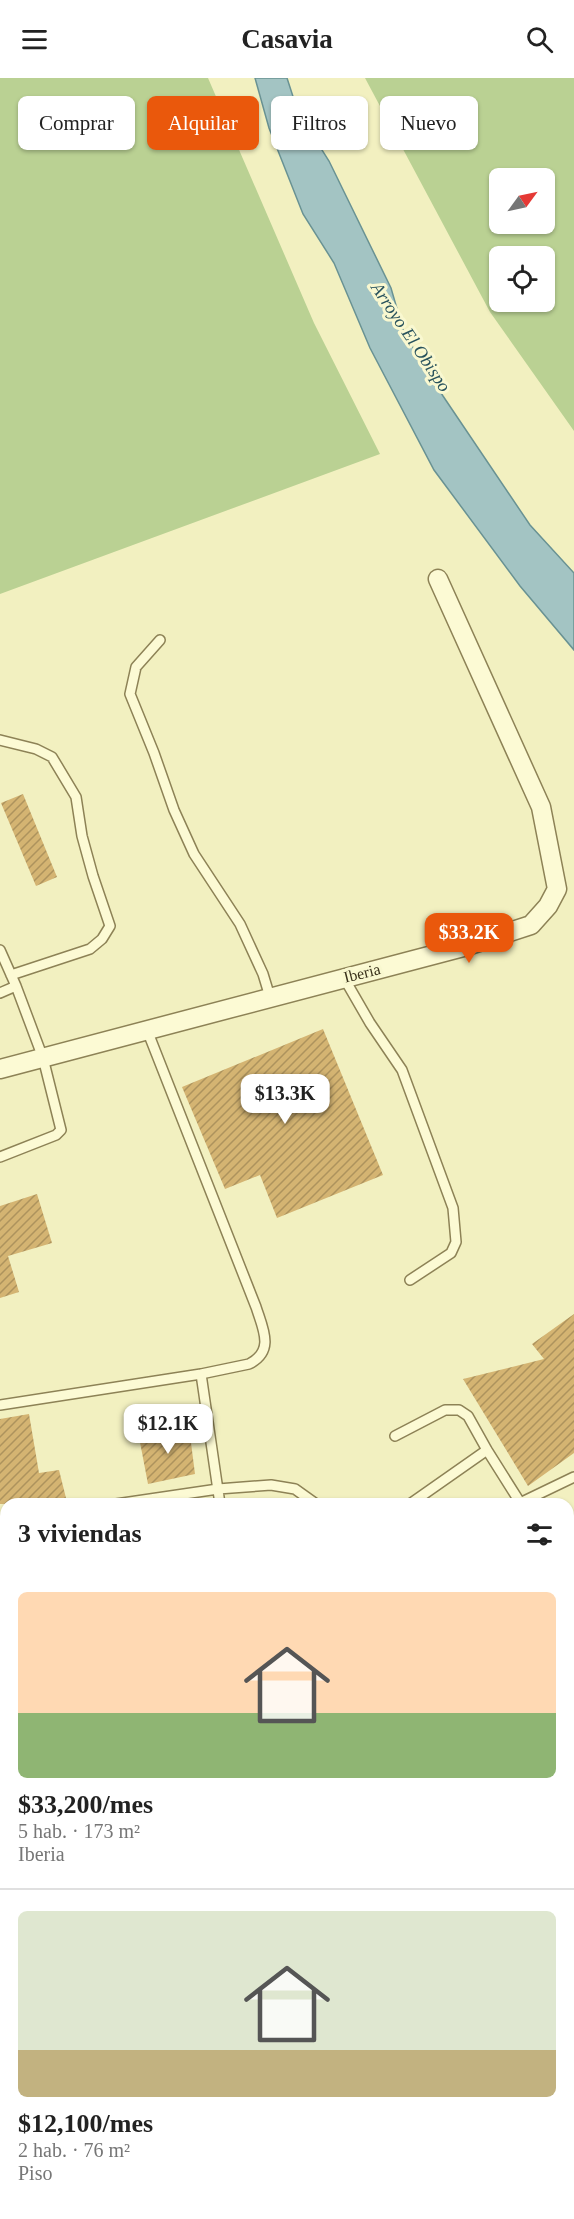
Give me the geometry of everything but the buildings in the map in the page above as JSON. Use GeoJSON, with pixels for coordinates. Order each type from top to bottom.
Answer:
{"type":"FeatureCollection","features":[{"type":"Feature","properties":{"kind":"street","name":"Iberia"},"geometry":{"type":"LineString","coordinates":[[0,1069],[467,946],[531,925],[548,906],[556,889],[541,807],[438,579]]}},
{"type":"Feature","properties":{"kind":"lane"},"geometry":{"type":"LineString","coordinates":[[160,640],[136,667],[130,694],[174,810],[190,845],[218,894],[240,924],[263,974],[270,998]]}},
{"type":"Feature","properties":{"kind":"lane"},"geometry":{"type":"LineString","coordinates":[[0,740],[36,748],[51,757],[76,797],[82,836],[110,926],[102,939],[90,949],[11,975]]}},
{"type":"Feature","properties":{"kind":"lane"},"geometry":{"type":"LineString","coordinates":[[0,950],[43,1058],[61,1130],[56,1135],[0,1157]]}},
{"type":"Feature","properties":{"kind":"lane"},"geometry":{"type":"LineString","coordinates":[[344,978],[370,1023],[402,1070],[453,1208],[456,1242],[451,1253],[410,1280]]}},
{"type":"Feature","properties":{"kind":"lane"},"geometry":{"type":"LineString","coordinates":[[0,993],[16,986]]}},
{"type":"Feature","properties":{"kind":"lane"},"geometry":{"type":"LineString","coordinates":[[0,1405],[201,1374],[255,1361],[263,1353],[266,1337],[248,1285],[147,1030]]}},
{"type":"Feature","properties":{"kind":"lane"},"geometry":{"type":"LineString","coordinates":[[201,1374],[219,1498]]}},
{"type":"Feature","properties":{"kind":"lane"},"geometry":{"type":"LineString","coordinates":[[395,1436],[434,1414],[453,1409],[464,1412],[517,1498]]}},
{"type":"Feature","properties":{"kind":"lane"},"geometry":{"type":"LineString","coordinates":[[419,1498],[487,1450]]}},
{"type":"Feature","properties":{"kind":"lane"},"geometry":{"type":"LineString","coordinates":[[533,1498],[574,1477]]}},
{"type":"Feature","properties":{"kind":"lane"},"geometry":{"type":"LineString","coordinates":[[160,1498],[272,1485],[285,1486],[309,1498]]}},
{"type":"Feature","properties":{"kind":"green space"},"geometry":{"type":"Polygon","coordinates":[[[0,78],[208,78],[216,96],[147,96],[147,150],[239,150],[314,323],[380,454],[0,594],[0,78]]]}},
{"type":"Feature","properties":{"kind":"green space"},"geometry":{"type":"Polygon","coordinates":[[[365,78],[574,78],[574,431],[490,312],[555,312],[555,246],[489,246],[489,310],[403,150],[478,150],[478,96],[380,96],[380,106],[365,78]]]}},
{"type":"Feature","properties":{"kind":"water"},"geometry":{"type":"Polygon","coordinates":[[[255,78],[287,78],[293,96],[271,96],[271,133],[255,78]]]}},
{"type":"Feature","properties":{"kind":"water"},"geometry":{"type":"Polygon","coordinates":[[[278,150],[322,150],[391,288],[404,333],[443,396],[530,525],[574,573],[574,650],[520,586],[434,470],[370,348],[334,263],[303,214],[278,150]]]}},
{"type":"Feature","properties":{"kind":"water label","name":"Arroyo El Obispo"},"geometry":{"type":"Point","coordinates":[411,337]}}]}
